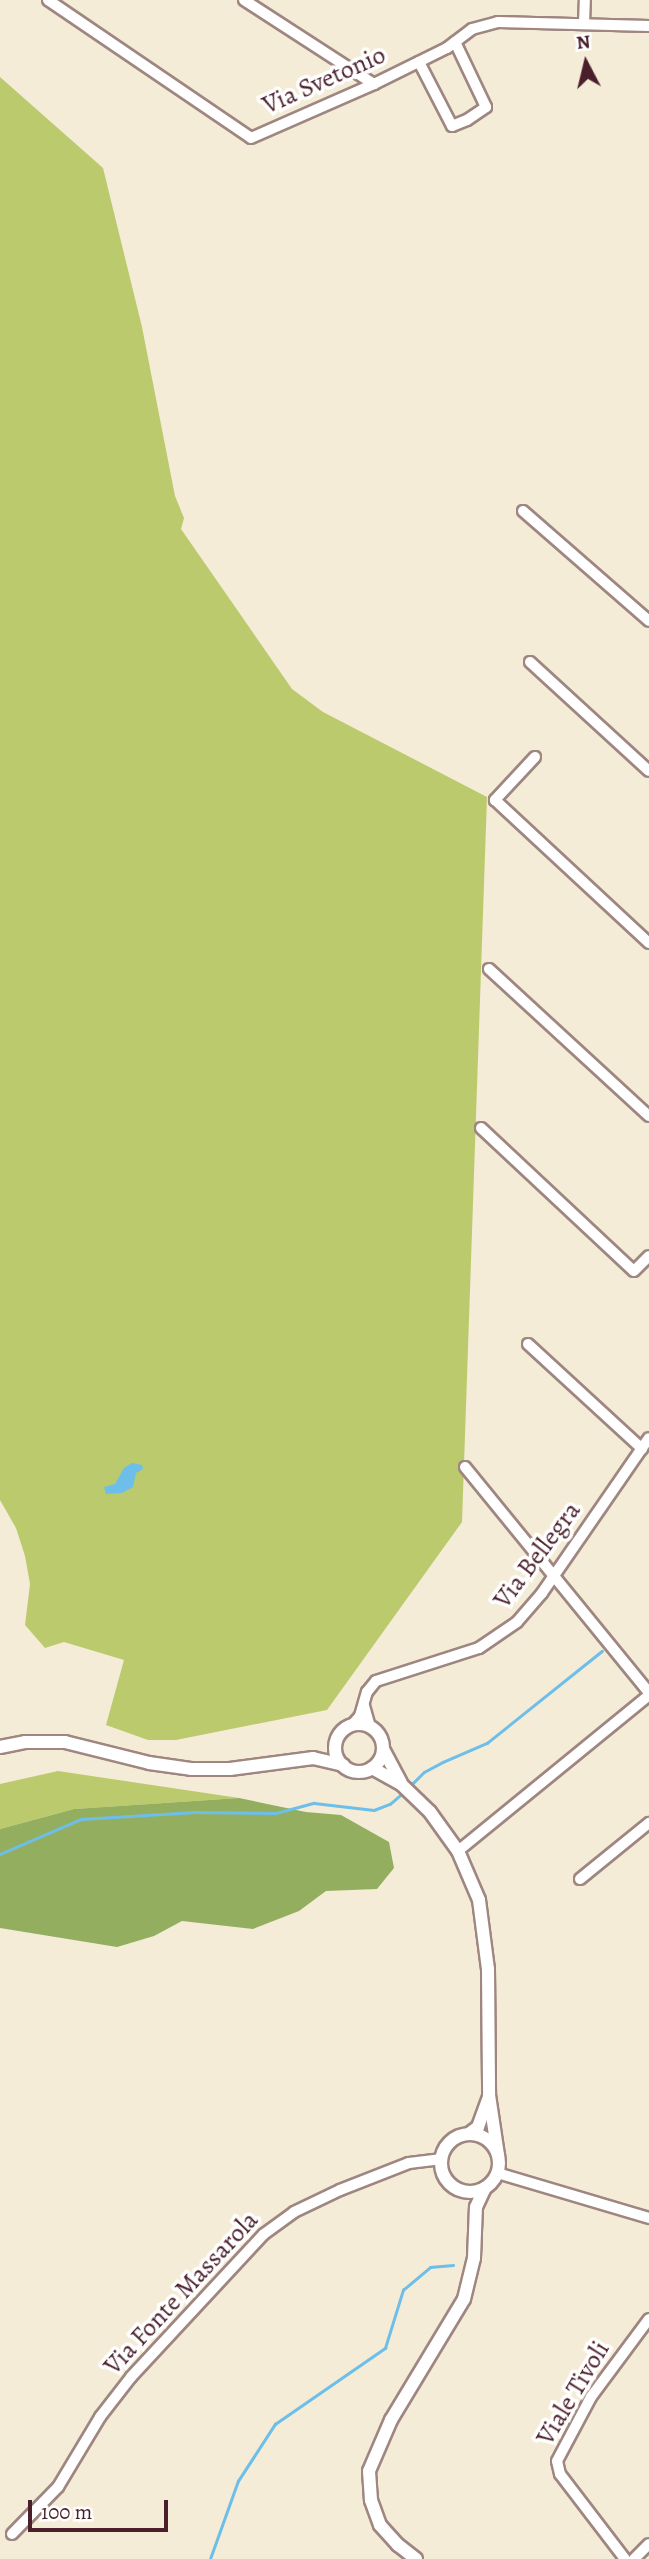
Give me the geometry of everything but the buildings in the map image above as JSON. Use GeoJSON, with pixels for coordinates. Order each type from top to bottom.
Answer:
{"type":"FeatureCollection","features":[{"type":"Feature","properties":{"kind":"street","name":"Via Svetonio"},"geometry":{"type":"LineString","coordinates":[[48,0],[251,138],[419,62],[472,29],[498,22],[649,26]]}},
{"type":"Feature","properties":{"kind":"street"},"geometry":{"type":"LineString","coordinates":[[244,0],[374,84]]}},
{"type":"Feature","properties":{"kind":"street"},"geometry":{"type":"LineString","coordinates":[[584,24],[585,0]]}},
{"type":"Feature","properties":{"kind":"street"},"geometry":{"type":"LineString","coordinates":[[419,62],[452,127],[467,120],[486,107],[455,42]]}},
{"type":"Feature","properties":{"kind":"street"},"geometry":{"type":"LineString","coordinates":[[523,511],[649,621]]}},
{"type":"Feature","properties":{"kind":"street"},"geometry":{"type":"LineString","coordinates":[[530,662],[649,771]]}},
{"type":"Feature","properties":{"kind":"street"},"geometry":{"type":"LineString","coordinates":[[535,757],[495,800],[649,943]]}},
{"type":"Feature","properties":{"kind":"street"},"geometry":{"type":"LineString","coordinates":[[489,969],[649,1116]]}},
{"type":"Feature","properties":{"kind":"street"},"geometry":{"type":"LineString","coordinates":[[481,1128],[634,1271],[649,1256]]}},
{"type":"Feature","properties":{"kind":"street"},"geometry":{"type":"LineString","coordinates":[[528,1344],[642,1449]]}},
{"type":"Feature","properties":{"kind":"street","name":"Via Bellegra"},"geometry":{"type":"LineString","coordinates":[[351,1726],[360,1716],[370,1686],[382,1677],[463,1654],[499,1637],[523,1617],[554,1577],[649,1438]]}},
{"type":"Feature","properties":{"kind":"street"},"geometry":{"type":"LineString","coordinates":[[458,1851],[649,1694],[465,1467]]}},
{"type":"Feature","properties":{"kind":"street"},"geometry":{"type":"LineString","coordinates":[[364,1704],[370,1727],[380,1736],[383,1749],[401,1784]]}},
{"type":"Feature","properties":{"kind":"street"},"geometry":{"type":"LineString","coordinates":[[304,1759],[320,1753],[351,1726],[370,1727]]}},
{"type":"Feature","properties":{"kind":"street"},"geometry":{"type":"LineString","coordinates":[[338,1736],[336,1751],[343,1765]]}},
{"type":"Feature","properties":{"kind":"street"},"geometry":{"type":"LineString","coordinates":[[0,1747],[25,1742],[65,1742],[149,1763],[191,1769],[230,1769],[304,1759],[327,1759],[357,1772],[372,1768],[380,1760],[383,1749]]}},
{"type":"Feature","properties":{"kind":"street"},"geometry":{"type":"LineString","coordinates":[[372,1768],[401,1784],[430,1812],[458,1851],[479,1900],[486,1940],[489,2095],[498,2155],[497,2173],[478,2200],[474,2258],[464,2299],[391,2420],[369,2471],[371,2500],[380,2525],[398,2546],[416,2559]]}},
{"type":"Feature","properties":{"kind":"street"},"geometry":{"type":"LineString","coordinates":[[580,1879],[649,1824]]}},
{"type":"Feature","properties":{"kind":"street"},"geometry":{"type":"LineString","coordinates":[[470,2133],[478,2127],[489,2095]]}},
{"type":"Feature","properties":{"kind":"street"},"geometry":{"type":"LineString","coordinates":[[475,2221],[468,2202],[442,2174],[440,2159],[447,2144],[461,2134],[470,2133],[488,2139],[498,2155]]}},
{"type":"Feature","properties":{"kind":"street","name":"Via Fonte Massarola"},"geometry":{"type":"LineString","coordinates":[[12,2534],[62,2482],[100,2417],[131,2377],[264,2234],[294,2212],[348,2187],[409,2163],[440,2159]]}},
{"type":"Feature","properties":{"kind":"street"},"geometry":{"type":"LineString","coordinates":[[497,2173],[649,2218]]}},
{"type":"Feature","properties":{"kind":"street"},"geometry":{"type":"LineString","coordinates":[[457,2190],[476,2192],[485,2188]]}},
{"type":"Feature","properties":{"kind":"street","name":"Viale Tivoli"},"geometry":{"type":"LineString","coordinates":[[625,2559],[560,2474],[557,2460],[591,2397],[649,2319]]}},
{"type":"Feature","properties":{"kind":"street"},"geometry":{"type":"LineString","coordinates":[[634,2559],[649,2544]]}},
{"type":"Feature","properties":{"kind":"green space"},"geometry":{"type":"Polygon","coordinates":[[[0,77],[103,168],[142,327],[175,496],[184,518],[181,529],[292,689],[323,712],[487,797],[462,1522],[327,1710],[176,1740],[148,1740],[106,1725],[124,1660],[64,1642],[45,1648],[25,1625],[30,1584],[25,1556],[16,1528],[0,1500],[0,77]]]}},
{"type":"Feature","properties":{"kind":"green space"},"geometry":{"type":"Polygon","coordinates":[[[58,1771],[239,1798],[74,1809],[0,1829],[0,1784],[58,1771]]]}},
{"type":"Feature","properties":{"kind":"green space"},"geometry":{"type":"Polygon","coordinates":[[[239,1798],[306,1812],[341,1815],[389,1842],[394,1868],[377,1889],[326,1891],[299,1911],[253,1929],[182,1921],[154,1936],[117,1947],[0,1928],[0,1829],[74,1809],[239,1798]]]}},
{"type":"Feature","properties":{"kind":"water"},"geometry":{"type":"Polygon","coordinates":[[[132,1463],[142,1465],[143,1469],[136,1473],[133,1487],[122,1493],[106,1494],[104,1487],[115,1484],[124,1468],[132,1463]]]}},
{"type":"Feature","properties":{"kind":"waterway"},"geometry":{"type":"LineString","coordinates":[[409,1787],[424,1772],[487,1743],[602,1651]]}},
{"type":"Feature","properties":{"kind":"waterway"},"geometry":{"type":"LineString","coordinates":[[0,1854],[81,1819],[195,1812],[276,1813],[314,1803],[374,1810],[390,1804],[404,1792]]}},
{"type":"Feature","properties":{"kind":"waterway"},"geometry":{"type":"LineString","coordinates":[[210,2559],[238,2481],[275,2424],[385,2348],[403,2290],[430,2267],[453,2265]]}}]}
